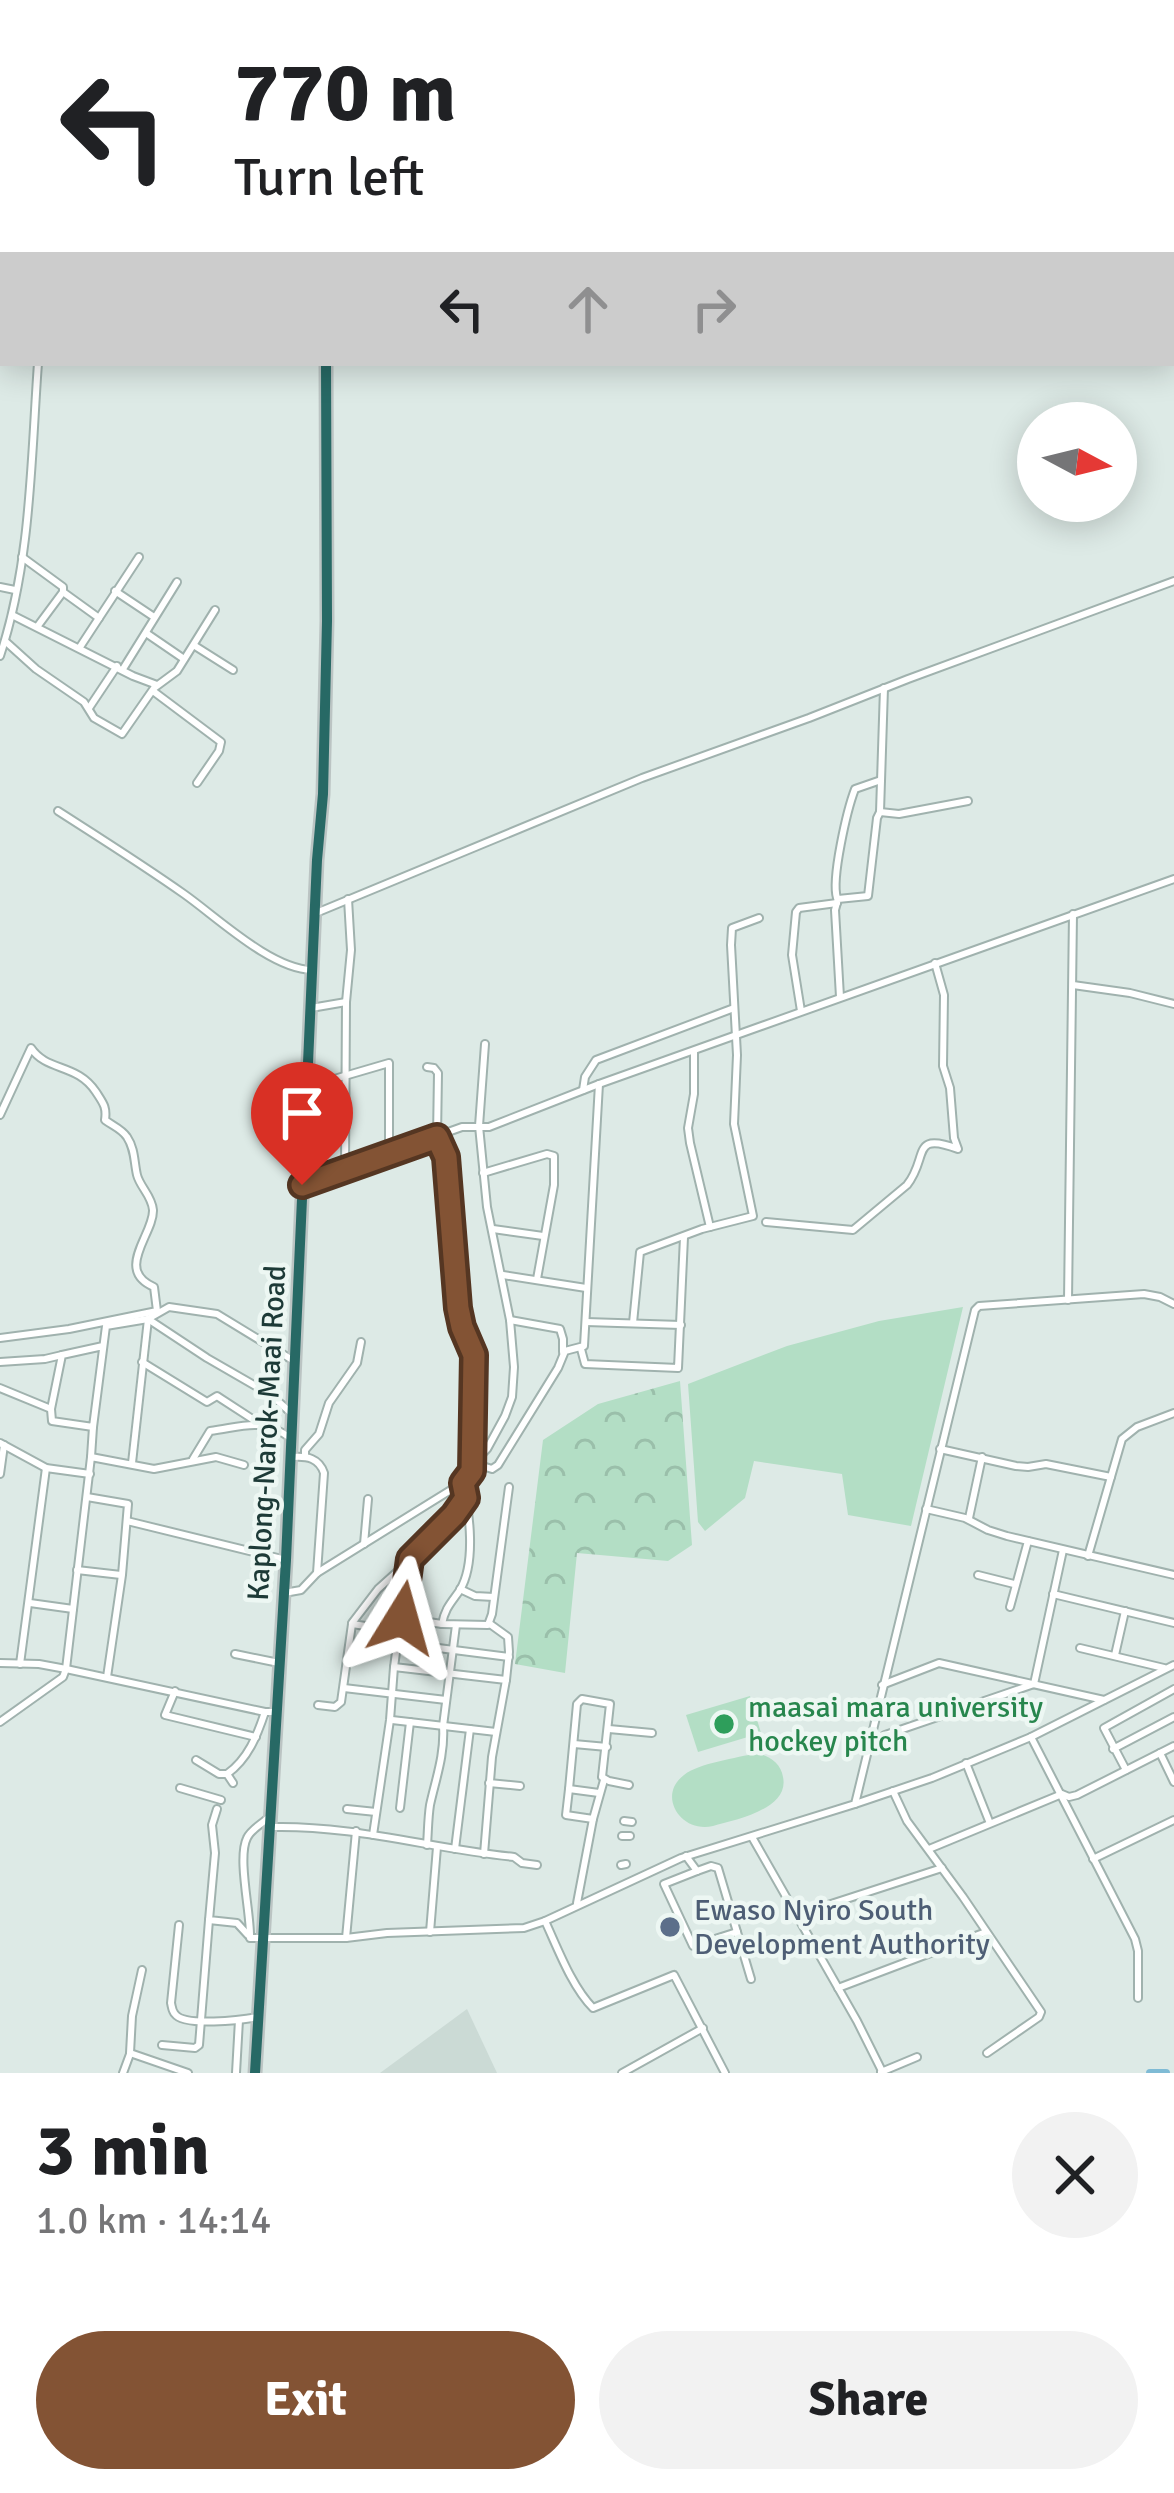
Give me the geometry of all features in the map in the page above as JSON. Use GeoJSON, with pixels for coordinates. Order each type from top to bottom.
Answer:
{"type":"FeatureCollection","features":[{"type":"Feature","properties":{"kind":"highway","name":"Kaplong-Narok-Maai Road"},"geometry":{"type":"LineString","coordinates":[[255,2073],[272,1820],[271,1712],[286,1560],[323,794],[326,366]]}},
{"type":"Feature","properties":{"kind":"street"},"geometry":{"type":"LineString","coordinates":[[0,656],[22,556],[38,366]]}},
{"type":"Feature","properties":{"kind":"street"},"geometry":{"type":"LineString","coordinates":[[22,556],[99,618]]}},
{"type":"Feature","properties":{"kind":"street"},"geometry":{"type":"LineString","coordinates":[[80,647],[139,557]]}},
{"type":"Feature","properties":{"kind":"street"},"geometry":{"type":"LineString","coordinates":[[315,913],[642,778],[1174,581]]}},
{"type":"Feature","properties":{"kind":"street"},"geometry":{"type":"LineString","coordinates":[[89,709],[177,582]]}},
{"type":"Feature","properties":{"kind":"street"},"geometry":{"type":"LineString","coordinates":[[0,587],[15,590]]}},
{"type":"Feature","properties":{"kind":"street"},"geometry":{"type":"LineString","coordinates":[[116,591],[154,617]]}},
{"type":"Feature","properties":{"kind":"street"},"geometry":{"type":"LineString","coordinates":[[37,627],[63,592]]}},
{"type":"Feature","properties":{"kind":"street"},"geometry":{"type":"LineString","coordinates":[[5,641],[84,701],[94,718],[123,734],[155,688],[171,677],[194,646],[215,610]]}},
{"type":"Feature","properties":{"kind":"street"},"geometry":{"type":"LineString","coordinates":[[12,615],[155,688],[221,742],[197,783]]}},
{"type":"Feature","properties":{"kind":"street"},"geometry":{"type":"LineString","coordinates":[[146,633],[184,659]]}},
{"type":"Feature","properties":{"kind":"street"},"geometry":{"type":"LineString","coordinates":[[194,646],[233,670]]}},
{"type":"Feature","properties":{"kind":"street"},"geometry":{"type":"LineString","coordinates":[[800,1011],[792,955],[796,912],[868,896],[880,812],[884,688]]}},
{"type":"Feature","properties":{"kind":"street"},"geometry":{"type":"LineString","coordinates":[[840,997],[833,884],[855,790],[881,780]]}},
{"type":"Feature","properties":{"kind":"street"},"geometry":{"type":"LineString","coordinates":[[880,812],[899,814],[968,801]]}},
{"type":"Feature","properties":{"kind":"street"},"geometry":{"type":"LineString","coordinates":[[58,811],[249,942],[297,970],[312,970]]}},
{"type":"Feature","properties":{"kind":"street"},"geometry":{"type":"LineString","coordinates":[[302,1185],[463,1127],[489,1127],[1174,879]]}},
{"type":"Feature","properties":{"kind":"street"},"geometry":{"type":"LineString","coordinates":[[345,1169],[348,899]]}},
{"type":"Feature","properties":{"kind":"street"},"geometry":{"type":"LineString","coordinates":[[1068,1300],[1073,914]]}},
{"type":"Feature","properties":{"kind":"street"},"geometry":{"type":"LineString","coordinates":[[633,1323],[640,1252],[753,1216],[734,1124],[732,928],[759,918]]}},
{"type":"Feature","properties":{"kind":"street"},"geometry":{"type":"LineString","coordinates":[[766,1222],[853,1230],[907,1185],[923,1148],[942,1142],[958,1149],[943,1066],[944,995],[935,963]]}},
{"type":"Feature","properties":{"kind":"street"},"geometry":{"type":"LineString","coordinates":[[1073,985],[1174,1004]]}},
{"type":"Feature","properties":{"kind":"street"},"geometry":{"type":"LineString","coordinates":[[311,1008],[346,1002]]}},
{"type":"Feature","properties":{"kind":"street"},"geometry":{"type":"LineString","coordinates":[[583,1090],[596,1060],[734,1008]]}},
{"type":"Feature","properties":{"kind":"street"},"geometry":{"type":"LineString","coordinates":[[473,1463],[487,1449],[510,1404],[514,1367],[483,1173],[479,1126],[485,1044]]}},
{"type":"Feature","properties":{"kind":"street"},"geometry":{"type":"LineString","coordinates":[[0,1115],[31,1048],[41,1059],[90,1082],[106,1109],[105,1120],[125,1133],[137,1179],[152,1203],[154,1215],[136,1254],[140,1275],[157,1292],[157,1312]]}},
{"type":"Feature","properties":{"kind":"street"},"geometry":{"type":"LineString","coordinates":[[694,1052],[688,1128],[710,1228]]}},
{"type":"Feature","properties":{"kind":"street"},"geometry":{"type":"LineString","coordinates":[[307,1087],[388,1064],[389,1152]]}},
{"type":"Feature","properties":{"kind":"street"},"geometry":{"type":"LineString","coordinates":[[284,1594],[301,1590],[317,1574],[463,1483],[472,1471],[474,1355],[458,1308],[446,1157],[437,1137],[438,1073],[427,1067]]}},
{"type":"Feature","properties":{"kind":"street"},"geometry":{"type":"LineString","coordinates":[[563,1353],[584,1346],[599,1084]]}},
{"type":"Feature","properties":{"kind":"street"},"geometry":{"type":"LineString","coordinates":[[483,1173],[554,1156],[554,1185],[537,1279]]}},
{"type":"Feature","properties":{"kind":"street"},"geometry":{"type":"LineString","coordinates":[[492,1229],[543,1236]]}},
{"type":"Feature","properties":{"kind":"street"},"geometry":{"type":"LineString","coordinates":[[581,1348],[585,1364],[678,1368],[684,1237]]}},
{"type":"Feature","properties":{"kind":"street"},"geometry":{"type":"LineString","coordinates":[[502,1275],[586,1288]]}},
{"type":"Feature","properties":{"kind":"street"},"geometry":{"type":"LineString","coordinates":[[855,1804],[978,1306],[1144,1294],[1174,1304]]}},
{"type":"Feature","properties":{"kind":"street"},"geometry":{"type":"LineString","coordinates":[[0,1338],[179,1307],[217,1314],[294,1361]]}},
{"type":"Feature","properties":{"kind":"street"},"geometry":{"type":"LineString","coordinates":[[0,1722],[63,1677],[106,1327],[148,1319],[157,1312]]}},
{"type":"Feature","properties":{"kind":"street"},"geometry":{"type":"LineString","coordinates":[[132,1463],[148,1319]]}},
{"type":"Feature","properties":{"kind":"street"},"geometry":{"type":"LineString","coordinates":[[148,1319],[271,1394],[291,1412]]}},
{"type":"Feature","properties":{"kind":"street"},"geometry":{"type":"LineString","coordinates":[[473,1463],[492,1469],[498,1465],[563,1353],[560,1329],[510,1320]]}},
{"type":"Feature","properties":{"kind":"street"},"geometry":{"type":"LineString","coordinates":[[586,1322],[681,1325]]}},
{"type":"Feature","properties":{"kind":"street"},"geometry":{"type":"LineString","coordinates":[[304,1456],[319,1434],[329,1403],[357,1363],[361,1342]]}},
{"type":"Feature","properties":{"kind":"street"},"geometry":{"type":"LineString","coordinates":[[0,1362],[45,1359],[104,1346]]}},
{"type":"Feature","properties":{"kind":"street"},"geometry":{"type":"LineString","coordinates":[[62,1355],[51,1418],[55,1423],[93,1427]]}},
{"type":"Feature","properties":{"kind":"street"},"geometry":{"type":"LineString","coordinates":[[142,1362],[196,1397],[206,1402],[217,1396],[260,1424]]}},
{"type":"Feature","properties":{"kind":"street"},"geometry":{"type":"LineString","coordinates":[[0,1388],[51,1409]]}},
{"type":"Feature","properties":{"kind":"street"},"geometry":{"type":"LineString","coordinates":[[1088,1556],[1126,1433],[1174,1414]]}},
{"type":"Feature","properties":{"kind":"street"},"geometry":{"type":"LineString","coordinates":[[193,1460],[210,1431],[260,1424],[273,1426],[291,1439]]}},
{"type":"Feature","properties":{"kind":"street"},"geometry":{"type":"LineString","coordinates":[[0,1474],[2,1444],[46,1468],[89,1474]]}},
{"type":"Feature","properties":{"kind":"street"},"geometry":{"type":"LineString","coordinates":[[940,1449],[1016,1466],[1046,1464],[1111,1478]]}},
{"type":"Feature","properties":{"kind":"street"},"geometry":{"type":"LineString","coordinates":[[290,1457],[304,1456],[320,1463],[324,1473],[317,1574]]}},
{"type":"Feature","properties":{"kind":"street"},"geometry":{"type":"LineString","coordinates":[[91,1457],[154,1468],[225,1457],[244,1465]]}},
{"type":"Feature","properties":{"kind":"street"},"geometry":{"type":"LineString","coordinates":[[970,1520],[982,1457]]}},
{"type":"Feature","properties":{"kind":"street"},"geometry":{"type":"LineString","coordinates":[[20,1664],[46,1468]]}},
{"type":"Feature","properties":{"kind":"street"},"geometry":{"type":"LineString","coordinates":[[442,1624],[447,1605],[460,1589],[469,1544],[470,1517],[463,1483]]}},
{"type":"Feature","properties":{"kind":"street"},"geometry":{"type":"LineString","coordinates":[[490,1624],[509,1487]]}},
{"type":"Feature","properties":{"kind":"street"},"geometry":{"type":"LineString","coordinates":[[87,1497],[127,1502],[107,1677]]}},
{"type":"Feature","properties":{"kind":"street"},"geometry":{"type":"LineString","coordinates":[[318,1705],[339,1706],[352,1624],[378,1589],[466,1498]]}},
{"type":"Feature","properties":{"kind":"street"},"geometry":{"type":"LineString","coordinates":[[364,1544],[368,1499]]}},
{"type":"Feature","properties":{"kind":"street"},"geometry":{"type":"LineString","coordinates":[[926,1509],[1028,1541],[1174,1575]]}},
{"type":"Feature","properties":{"kind":"street"},"geometry":{"type":"LineString","coordinates":[[127,1521],[286,1560]]}},
{"type":"Feature","properties":{"kind":"street"},"geometry":{"type":"LineString","coordinates":[[1010,1606],[1028,1541]]}},
{"type":"Feature","properties":{"kind":"street"},"geometry":{"type":"LineString","coordinates":[[1034,1684],[1063,1550]]}},
{"type":"Feature","properties":{"kind":"street"},"geometry":{"type":"LineString","coordinates":[[373,1835],[410,1559]]}},
{"type":"Feature","properties":{"kind":"street"},"geometry":{"type":"LineString","coordinates":[[77,1570],[122,1576]]}},
{"type":"Feature","properties":{"kind":"street"},"geometry":{"type":"LineString","coordinates":[[978,1575],[1014,1584]]}},
{"type":"Feature","properties":{"kind":"street"},"geometry":{"type":"LineString","coordinates":[[460,1589],[494,1597]]}},
{"type":"Feature","properties":{"kind":"street"},"geometry":{"type":"LineString","coordinates":[[1053,1594],[1174,1623]]}},
{"type":"Feature","properties":{"kind":"street"},"geometry":{"type":"LineString","coordinates":[[30,1603],[73,1609]]}},
{"type":"Feature","properties":{"kind":"street"},"geometry":{"type":"LineString","coordinates":[[1115,1656],[1125,1611]]}},
{"type":"Feature","properties":{"kind":"street"},"geometry":{"type":"LineString","coordinates":[[352,1624],[392,1630],[401,1621],[490,1624]]}},
{"type":"Feature","properties":{"kind":"street"},"geometry":{"type":"LineString","coordinates":[[484,1854],[489,1783],[508,1657],[508,1637],[490,1624]]}},
{"type":"Feature","properties":{"kind":"street"},"geometry":{"type":"LineString","coordinates":[[427,1845],[456,1625]]}},
{"type":"Feature","properties":{"kind":"street"},"geometry":{"type":"LineString","coordinates":[[398,1642],[508,1657]]}},
{"type":"Feature","properties":{"kind":"street"},"geometry":{"type":"LineString","coordinates":[[1080,1648],[1171,1667]]}},
{"type":"Feature","properties":{"kind":"street"},"geometry":{"type":"LineString","coordinates":[[235,1654],[279,1663]]}},
{"type":"Feature","properties":{"kind":"street"},"geometry":{"type":"LineString","coordinates":[[0,1663],[66,1669],[271,1712],[240,1765],[227,1774],[196,1760]]}},
{"type":"Feature","properties":{"kind":"street"},"geometry":{"type":"LineString","coordinates":[[882,1685],[939,1663],[1108,1700]]}},
{"type":"Feature","properties":{"kind":"street"},"geometry":{"type":"LineString","coordinates":[[394,1667],[506,1680]]}},
{"type":"Feature","properties":{"kind":"street"},"geometry":{"type":"LineString","coordinates":[[250,1938],[505,1930],[545,1921],[686,1856],[893,1791],[1031,1737],[1171,1667]]}},
{"type":"Feature","properties":{"kind":"street"},"geometry":{"type":"LineString","coordinates":[[869,1745],[1034,1684]]}},
{"type":"Feature","properties":{"kind":"street"},"geometry":{"type":"LineString","coordinates":[[344,1688],[446,1700]]}},
{"type":"Feature","properties":{"kind":"street"},"geometry":{"type":"LineString","coordinates":[[1126,1770],[1104,1728],[1174,1689]]}},
{"type":"Feature","properties":{"kind":"street"},"geometry":{"type":"LineString","coordinates":[[175,1691],[166,1715],[256,1737]]}},
{"type":"Feature","properties":{"kind":"street"},"geometry":{"type":"LineString","coordinates":[[577,1905],[604,1780],[610,1704],[579,1699],[566,1816],[593,1819]]}},
{"type":"Feature","properties":{"kind":"street"},"geometry":{"type":"LineString","coordinates":[[1113,1749],[1174,1718]]}},
{"type":"Feature","properties":{"kind":"street"},"geometry":{"type":"LineString","coordinates":[[390,1720],[496,1732]]}},
{"type":"Feature","properties":{"kind":"street"},"geometry":{"type":"LineString","coordinates":[[400,1808],[410,1722]]}},
{"type":"Feature","properties":{"kind":"street"},"geometry":{"type":"LineString","coordinates":[[455,1849],[470,1729]]}},
{"type":"Feature","properties":{"kind":"street"},"geometry":{"type":"LineString","coordinates":[[609,1729],[652,1733]]}},
{"type":"Feature","properties":{"kind":"street"},"geometry":{"type":"LineString","coordinates":[[1031,1737],[1138,1946],[1138,1998]]}},
{"type":"Feature","properties":{"kind":"street"},"geometry":{"type":"LineString","coordinates":[[574,1744],[607,1747]]}},
{"type":"Feature","properties":{"kind":"street"},"geometry":{"type":"LineString","coordinates":[[929,1850],[1061,1794],[1072,1796],[1174,1746]]}},
{"type":"Feature","properties":{"kind":"street"},"geometry":{"type":"LineString","coordinates":[[1160,1754],[1174,1782]]}},
{"type":"Feature","properties":{"kind":"street"},"geometry":{"type":"LineString","coordinates":[[966,1763],[989,1822]]}},
{"type":"Feature","properties":{"kind":"street"},"geometry":{"type":"LineString","coordinates":[[227,1774],[233,1783]]}},
{"type":"Feature","properties":{"kind":"street"},"geometry":{"type":"LineString","coordinates":[[604,1780],[629,1785]]}},
{"type":"Feature","properties":{"kind":"street"},"geometry":{"type":"LineString","coordinates":[[489,1783],[520,1786]]}},
{"type":"Feature","properties":{"kind":"street"},"geometry":{"type":"LineString","coordinates":[[163,2045],[199,2045],[215,1853],[212,1825],[219,1804],[181,1788]]}},
{"type":"Feature","properties":{"kind":"street"},"geometry":{"type":"LineString","coordinates":[[568,1789],[599,1793]]}},
{"type":"Feature","properties":{"kind":"street"},"geometry":{"type":"LineString","coordinates":[[893,1791],[907,1821],[1042,2012],[987,2053]]}},
{"type":"Feature","properties":{"kind":"street"},"geometry":{"type":"LineString","coordinates":[[347,1809],[376,1812]]}},
{"type":"Feature","properties":{"kind":"street"},"geometry":{"type":"LineString","coordinates":[[250,1938],[245,1843],[250,1832],[272,1820],[514,1857],[538,1865]]}},
{"type":"Feature","properties":{"kind":"street"},"geometry":{"type":"LineString","coordinates":[[1093,1858],[1174,1820]]}},
{"type":"Feature","properties":{"kind":"street"},"geometry":{"type":"LineString","coordinates":[[346,1938],[356,1831]]}},
{"type":"Feature","properties":{"kind":"street"},"geometry":{"type":"LineString","coordinates":[[752,1837],[882,2072],[916,2057]]}},
{"type":"Feature","properties":{"kind":"street"},"geometry":{"type":"LineString","coordinates":[[430,1932],[437,1847]]}},
{"type":"Feature","properties":{"kind":"street"},"geometry":{"type":"LineString","coordinates":[[686,1856],[697,1871]]}},
{"type":"Feature","properties":{"kind":"street"},"geometry":{"type":"LineString","coordinates":[[737,1932],[693,1946],[664,1884],[711,1866],[718,1868],[751,1979]]}},
{"type":"Feature","properties":{"kind":"street"},"geometry":{"type":"LineString","coordinates":[[797,1915],[943,1868]]}},
{"type":"Feature","properties":{"kind":"street"},"geometry":{"type":"LineString","coordinates":[[209,1920],[237,1923],[250,1938]]}},
{"type":"Feature","properties":{"kind":"street"},"geometry":{"type":"LineString","coordinates":[[545,1921],[582,1997],[593,2008],[674,1975],[725,2073]]}},
{"type":"Feature","properties":{"kind":"street"},"geometry":{"type":"LineString","coordinates":[[179,1925],[174,2013],[181,2019],[201,2021],[259,2016]]}},
{"type":"Feature","properties":{"kind":"street"},"geometry":{"type":"LineString","coordinates":[[838,1988],[986,1932]]}},
{"type":"Feature","properties":{"kind":"street"},"geometry":{"type":"LineString","coordinates":[[124,2073],[142,1970]]}},
{"type":"Feature","properties":{"kind":"street"},"geometry":{"type":"LineString","coordinates":[[236,2073],[239,2020]]}},
{"type":"Feature","properties":{"kind":"street"},"geometry":{"type":"LineString","coordinates":[[622,2073],[704,2028]]}},
{"type":"Feature","properties":{"kind":"street"},"geometry":{"type":"LineString","coordinates":[[130,2053],[188,2073]]}},
{"type":"Feature","properties":{"kind":"shaded area"},"geometry":{"type":"Polygon","coordinates":[[[467,2009],[497,2073],[380,2073],[467,2009]]]}},
{"type":"Feature","properties":{"kind":"green space"},"geometry":{"type":"Polygon","coordinates":[[[963,1307],[911,1526],[848,1515],[842,1474],[754,1461],[745,1498],[705,1531],[698,1522],[688,1384],[787,1346],[879,1321],[963,1307]]]}},
{"type":"Feature","properties":{"kind":"green space"},"geometry":{"type":"Polygon","coordinates":[[[680,1381],[692,1545],[668,1561],[577,1553],[565,1673],[515,1664],[543,1440],[598,1404],[680,1381]]]}},
{"type":"Feature","properties":{"kind":"green space","name":"maasai mara university hockey pitch"},"geometry":{"type":"Polygon","coordinates":[[[750,1696],[761,1733],[698,1752],[686,1715],[750,1696]]]}},
{"type":"Feature","properties":{"kind":"green space"},"geometry":{"type":"Polygon","coordinates":[[[757,1753],[774,1761],[782,1772],[783,1788],[770,1805],[702,1827],[676,1811],[672,1793],[684,1775],[708,1764],[757,1753]]]}},
{"type":"Feature","properties":{"kind":"waterway"},"geometry":{"type":"LineString","coordinates":[[1150,2073],[1166,2073]]}},
{"type":"Feature","properties":{"kind":"place","name":"maasai mara university hockey pitch"},"geometry":{"type":"Point","coordinates":[724,1724]}},
{"type":"Feature","properties":{"kind":"place","name":"Ewaso Nyiro South Development Authority"},"geometry":{"type":"Point","coordinates":[670,1927]}},
{"type":"Feature","properties":{"kind":"route"},"geometry":{"type":"LineString","coordinates":[[302,1185],[437,1137],[446,1157],[458,1308],[476,1374],[472,1471],[463,1483],[466,1498],[410,1559],[402,1618]]}}]}
